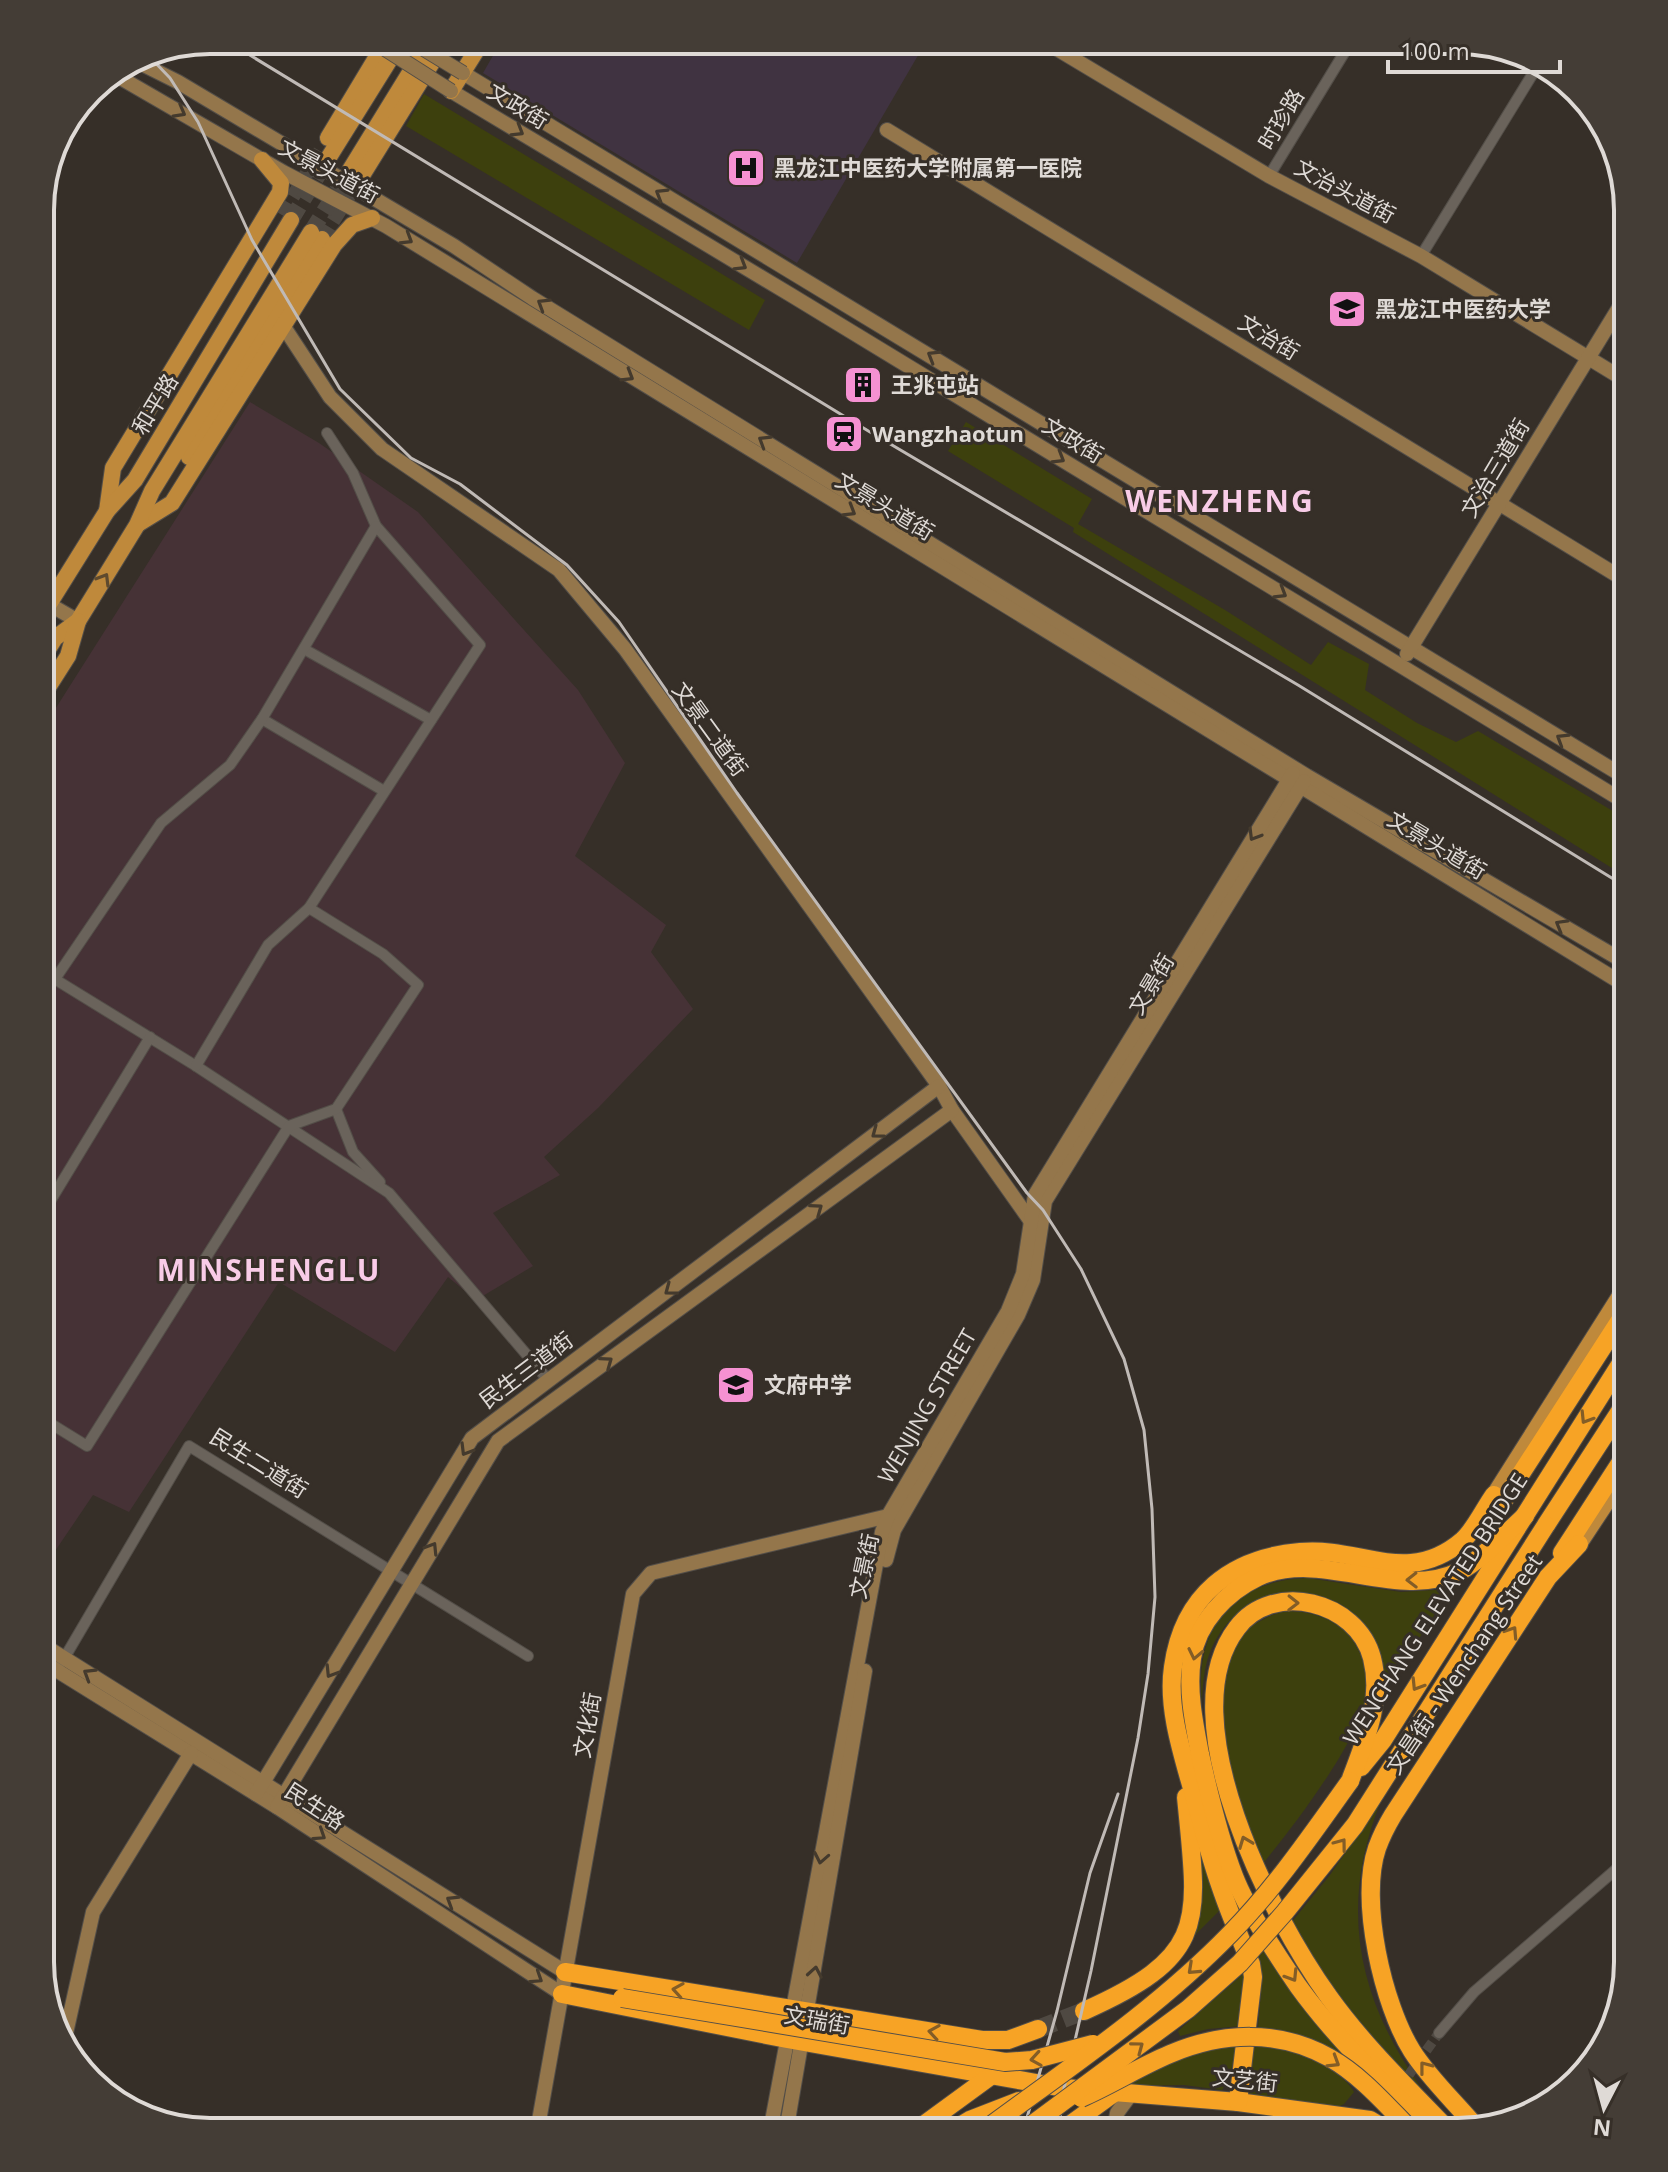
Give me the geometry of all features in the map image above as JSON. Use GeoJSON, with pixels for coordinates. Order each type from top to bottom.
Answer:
{"type":"FeatureCollection","features":[{"type":"Feature","properties":{"kind":"highway"},"geometry":{"type":"LineString","coordinates":[[1084,2011],[1142,1983],[1163,1968],[1179,1949],[1190,1926],[1194,1874],[1173,1696],[1173,1667],[1191,1613],[1205,1593],[1223,1576],[1271,1555],[1304,1551],[1390,1564],[1445,1562],[1470,1544],[1614,1329]]}},
{"type":"Feature","properties":{"kind":"highway","name":"WENCHANG ELEVATED BRIDGE"},"geometry":{"type":"LineString","coordinates":[[1001,2118],[1111,2039],[1172,1989],[1230,1934],[1286,1872],[1383,1740],[1614,1374]]}},
{"type":"Feature","properties":{"kind":"highway"},"geometry":{"type":"LineString","coordinates":[[1042,2118],[1188,2009],[1240,1963],[1321,1871],[1378,1789],[1614,1421]]}},
{"type":"Feature","properties":{"kind":"highway","name":"文昌街 - Wenchang Street"},"geometry":{"type":"LineString","coordinates":[[1468,2118],[1412,2051],[1396,2017],[1382,1970],[1373,1921],[1371,1883],[1376,1849],[1393,1815],[1548,1577],[1575,1542],[1614,1475]]}},
{"type":"Feature","properties":{"kind":"highway"},"geometry":{"type":"LineString","coordinates":[[1419,2118],[1362,2063],[1326,2022],[1297,1984],[1235,1879],[1217,1824],[1193,1717],[1192,1657],[1214,1609],[1258,1577],[1288,1569],[1357,1573],[1396,1580],[1431,1579],[1461,1571],[1525,1516]]}},
{"type":"Feature","properties":{"kind":"highway"},"geometry":{"type":"LineString","coordinates":[[1350,1781],[1371,1724],[1375,1688],[1372,1656],[1362,1638],[1352,1623],[1328,1607],[1295,1600],[1270,1604],[1250,1614],[1238,1626],[1220,1656],[1215,1708],[1225,1779],[1255,1867],[1297,1948],[1329,1997],[1373,2053],[1436,2118]]}},
{"type":"Feature","properties":{"kind":"highway"},"geometry":{"type":"LineString","coordinates":[[1181,1750],[1220,1885],[1251,1964],[1253,1977],[1238,2102]]}},
{"type":"Feature","properties":{"kind":"highway","name":"文瑞街"},"geometry":{"type":"LineString","coordinates":[[565,1972],[982,2040],[1008,2040],[1038,2029]]}},
{"type":"Feature","properties":{"kind":"highway"},"geometry":{"type":"LineString","coordinates":[[565,1972],[588,1989],[622,1998],[1005,2062],[1043,2058],[1111,2039]]}},
{"type":"Feature","properties":{"kind":"highway","name":"文瑞街"},"geometry":{"type":"LineString","coordinates":[[562,1994],[795,2041],[1064,2088]]}},
{"type":"Feature","properties":{"kind":"highway"},"geometry":{"type":"LineString","coordinates":[[1053,2110],[1119,2081],[1167,2055],[1199,2043],[1226,2037],[1254,2036],[1279,2039],[1330,2058],[1372,2091],[1399,2118]]}},
{"type":"Feature","properties":{"kind":"highway"},"geometry":{"type":"LineString","coordinates":[[933,2118],[992,2075]]}},
{"type":"Feature","properties":{"kind":"highway","name":"文艺街"},"geometry":{"type":"LineString","coordinates":[[1064,2088],[1238,2102],[1317,2118]]}},
{"type":"Feature","properties":{"kind":"highway"},"geometry":{"type":"LineString","coordinates":[[1082,2118],[1122,2093]]}},
{"type":"Feature","properties":{"kind":"highway"},"geometry":{"type":"LineString","coordinates":[[975,2118],[1029,2097]]}},
{"type":"Feature","properties":{"kind":"main road"},"geometry":{"type":"LineString","coordinates":[[379,54],[325,154],[393,54]]}},
{"type":"Feature","properties":{"kind":"main road","name":"文政街"},"geometry":{"type":"LineString","coordinates":[[393,54],[1614,796]]}},
{"type":"Feature","properties":{"kind":"main road"},"geometry":{"type":"LineString","coordinates":[[422,54],[356,173],[437,54]]}},
{"type":"Feature","properties":{"kind":"main road","name":"文政街"},"geometry":{"type":"LineString","coordinates":[[432,54],[1614,770]]}},
{"type":"Feature","properties":{"kind":"main road"},"geometry":{"type":"LineString","coordinates":[[451,91],[475,54]]}},
{"type":"Feature","properties":{"kind":"main road","name":"文治头道街"},"geometry":{"type":"LineString","coordinates":[[1065,54],[1269,176],[1421,256],[1614,373]]}},
{"type":"Feature","properties":{"kind":"main road","name":"文景头道街"},"geometry":{"type":"LineString","coordinates":[[148,67],[492,270],[1614,978]]}},
{"type":"Feature","properties":{"kind":"main road","name":"文景头道街"},"geometry":{"type":"LineString","coordinates":[[124,80],[262,160],[372,218],[1216,733],[1614,956]]}},
{"type":"Feature","properties":{"kind":"main road","name":"文治街"},"geometry":{"type":"LineString","coordinates":[[887,130],[1614,573]]}},
{"type":"Feature","properties":{"kind":"main road"},"geometry":{"type":"LineString","coordinates":[[107,511],[113,468],[280,192],[281,183],[262,160]]}},
{"type":"Feature","properties":{"kind":"main road"},"geometry":{"type":"LineString","coordinates":[[54,589],[107,511],[286,218]]}},
{"type":"Feature","properties":{"kind":"main road"},"geometry":{"type":"LineString","coordinates":[[137,525],[172,503],[334,245],[352,225],[372,218]]}},
{"type":"Feature","properties":{"kind":"main road"},"geometry":{"type":"LineString","coordinates":[[54,678],[68,656],[78,621],[137,525],[164,497],[316,236]]}},
{"type":"Feature","properties":{"kind":"main road","name":"文治三道街"},"geometry":{"type":"LineString","coordinates":[[1400,666],[1614,315]]}},
{"type":"Feature","properties":{"kind":"main road","name":"文景二道街"},"geometry":{"type":"LineString","coordinates":[[284,327],[330,397],[382,449],[559,570],[625,649],[939,1086],[952,1110],[1032,1223]]}},
{"type":"Feature","properties":{"kind":"main road"},"geometry":{"type":"LineString","coordinates":[[54,610],[78,621]]}},
{"type":"Feature","properties":{"kind":"main road"},"geometry":{"type":"LineString","coordinates":[[54,640],[78,621]]}},
{"type":"Feature","properties":{"kind":"main road","name":"WENJING STREET"},"geometry":{"type":"LineString","coordinates":[[800,2009],[882,1532],[888,1516],[1008,1311],[1023,1274],[1035,1195],[1298,778]]}},
{"type":"Feature","properties":{"kind":"main road","name":"文景街"},"geometry":{"type":"LineString","coordinates":[[787,2118],[800,2009],[894,1530],[1018,1315],[1033,1280],[1045,1201],[1298,778]]}},
{"type":"Feature","properties":{"kind":"main road","name":"民生三道街"},"geometry":{"type":"LineString","coordinates":[[259,1788],[472,1438],[939,1086]]}},
{"type":"Feature","properties":{"kind":"main road","name":"民生三道街"},"geometry":{"type":"LineString","coordinates":[[280,1801],[498,1441],[952,1110]]}},
{"type":"Feature","properties":{"kind":"main road"},"geometry":{"type":"LineString","coordinates":[[1496,1502],[1614,1306]]}},
{"type":"Feature","properties":{"kind":"main road"},"geometry":{"type":"LineString","coordinates":[[1575,1542],[1614,1489]]}},
{"type":"Feature","properties":{"kind":"main road","name":"文化街"},"geometry":{"type":"LineString","coordinates":[[540,2118],[633,1594],[638,1585],[651,1573],[888,1516]]}},
{"type":"Feature","properties":{"kind":"main road","name":"民生路"},"geometry":{"type":"LineString","coordinates":[[54,1665],[565,1972]]}},
{"type":"Feature","properties":{"kind":"main road","name":"民生路"},"geometry":{"type":"LineString","coordinates":[[54,1665],[191,1753],[259,1788]]}},
{"type":"Feature","properties":{"kind":"main road"},"geometry":{"type":"LineString","coordinates":[[68,2025],[93,1912],[191,1753]]}},
{"type":"Feature","properties":{"kind":"main road","name":"民生路"},"geometry":{"type":"LineString","coordinates":[[280,1801],[562,1994]]}},
{"type":"Feature","properties":{"kind":"main road"},"geometry":{"type":"LineString","coordinates":[[774,2118],[795,2041]]}},
{"type":"Feature","properties":{"kind":"main road"},"geometry":{"type":"LineString","coordinates":[[1116,2118],[1122,2093]]}},
{"type":"Feature","properties":{"kind":"street","name":"时珍路"},"geometry":{"type":"LineString","coordinates":[[1269,176],[1343,54]]}},
{"type":"Feature","properties":{"kind":"street"},"geometry":{"type":"LineString","coordinates":[[1421,256],[1533,73]]}},
{"type":"Feature","properties":{"kind":"street"},"geometry":{"type":"LineString","coordinates":[[196,1066],[268,945],[309,908],[480,645],[376,526],[353,473],[327,433]]}},
{"type":"Feature","properties":{"kind":"street"},"geometry":{"type":"LineString","coordinates":[[376,526],[262,719],[230,765],[161,823],[55,979],[196,1066],[389,1193]]}},
{"type":"Feature","properties":{"kind":"street"},"geometry":{"type":"LineString","coordinates":[[304,649],[431,720]]}},
{"type":"Feature","properties":{"kind":"street"},"geometry":{"type":"LineString","coordinates":[[262,719],[384,791]]}},
{"type":"Feature","properties":{"kind":"street"},"geometry":{"type":"LineString","coordinates":[[54,1426],[87,1446],[289,1126],[336,1109],[418,985],[383,954],[309,908]]}},
{"type":"Feature","properties":{"kind":"street"},"geometry":{"type":"LineString","coordinates":[[54,1195],[150,1037]]}},
{"type":"Feature","properties":{"kind":"street"},"geometry":{"type":"LineString","coordinates":[[336,1109],[353,1152],[549,1381]]}},
{"type":"Feature","properties":{"kind":"street","name":"民生二道街"},"geometry":{"type":"LineString","coordinates":[[54,1662],[189,1446],[528,1656]]}},
{"type":"Feature","properties":{"kind":"street"},"geometry":{"type":"LineString","coordinates":[[1439,2033],[1474,1992],[1614,1871]]}},
{"type":"Feature","properties":{"kind":"shaded area","name":"黑龙江中医药大学附属第一医院"},"geometry":{"type":"Polygon","coordinates":[[[494,54],[919,54],[797,263],[483,73],[494,54]]]}},
{"type":"Feature","properties":{"kind":"shaded area"},"geometry":{"type":"Polygon","coordinates":[[[424,94],[765,300],[749,330],[406,126],[424,94]]]}},
{"type":"Feature","properties":{"kind":"shaded area"},"geometry":{"type":"Polygon","coordinates":[[[250,402],[319,443],[418,512],[578,690],[625,763],[575,856],[666,925],[651,952],[693,1009],[598,1108],[544,1157],[560,1175],[493,1213],[533,1266],[476,1300],[448,1277],[395,1352],[279,1282],[129,1512],[93,1495],[54,1553],[54,711],[250,402]]]}},
{"type":"Feature","properties":{"kind":"shaded area"},"geometry":{"type":"Polygon","coordinates":[[[966,422],[1092,499],[1078,524],[1225,610],[1311,665],[1328,642],[1369,664],[1365,690],[1417,723],[1456,742],[1478,731],[1614,812],[1614,869],[1073,532],[1074,528],[948,451],[966,422]]]}},
{"type":"Feature","properties":{"kind":"shaded area"},"geometry":{"type":"Polygon","coordinates":[[[1307,1578],[1401,1592],[1451,1589],[1387,1688],[1380,1654],[1372,1635],[1357,1617],[1339,1604],[1319,1596],[1297,1594],[1275,1596],[1254,1603],[1235,1616],[1215,1641],[1206,1667],[1202,1704],[1204,1654],[1211,1632],[1223,1614],[1257,1589],[1280,1581],[1307,1578]]]}},
{"type":"Feature","properties":{"kind":"shaded area"},"geometry":{"type":"Polygon","coordinates":[[[1286,1611],[1323,1618],[1346,1632],[1362,1660],[1367,1682],[1366,1698],[1360,1717],[1337,1761],[1261,1866],[1251,1844],[1222,1732],[1222,1683],[1236,1643],[1245,1629],[1286,1611]]]}},
{"type":"Feature","properties":{"kind":"shaded area"},"geometry":{"type":"Polygon","coordinates":[[[1381,1801],[1368,1839],[1360,1877],[1358,1913],[1361,1948],[1368,1983],[1381,2018],[1398,2052],[1433,2102],[1346,2012],[1291,1923],[1330,1875],[1381,1801]]]}},
{"type":"Feature","properties":{"kind":"shaded area"},"geometry":{"type":"Polygon","coordinates":[[[1196,1841],[1222,1908],[1187,1943],[1196,1841]]]}},
{"type":"Feature","properties":{"kind":"shaded area"},"geometry":{"type":"Polygon","coordinates":[[[1266,1948],[1377,2088],[1284,2032],[1258,2028],[1261,1991],[1257,1958],[1266,1948]]]}},
{"type":"Feature","properties":{"kind":"shaded area"},"geometry":{"type":"Polygon","coordinates":[[[1244,1973],[1246,1990],[1241,2026],[1180,2036],[1178,2031],[1244,1973]]]}},
{"type":"Feature","properties":{"kind":"shaded area"},"geometry":{"type":"Polygon","coordinates":[[[1256,2044],[1311,2059],[1336,2074],[1354,2092],[1344,2104],[1334,2109],[1246,2096],[1246,2076],[1256,2044]]]}},
{"type":"Feature","properties":{"kind":"shaded area"},"geometry":{"type":"Polygon","coordinates":[[[1237,2045],[1229,2079],[1222,2090],[1184,2085],[1124,2086],[1182,2053],[1237,2045]]]}},
{"type":"Feature","properties":{"kind":"tunnel"},"geometry":{"type":"LineString","coordinates":[[282,215],[320,151]]}},
{"type":"Feature","properties":{"kind":"tunnel"},"geometry":{"type":"LineString","coordinates":[[291,220],[329,157]]}},
{"type":"Feature","properties":{"kind":"tunnel"},"geometry":{"type":"LineString","coordinates":[[311,232],[350,170]]}},
{"type":"Feature","properties":{"kind":"tunnel"},"geometry":{"type":"LineString","coordinates":[[322,239],[360,178]]}},
{"type":"Feature","properties":{"kind":"tunnel"},"geometry":{"type":"LineString","coordinates":[[1038,2029],[1084,2011]]}},
{"type":"Feature","properties":{"kind":"tunnel"},"geometry":{"type":"LineString","coordinates":[[1400,2087],[1439,2033]]}},
{"type":"Feature","properties":{"kind":"railway"},"geometry":{"type":"LineString","coordinates":[[248,54],[870,432],[1298,685],[1614,879]]}},
{"type":"Feature","properties":{"kind":"railway"},"geometry":{"type":"LineString","coordinates":[[156,64],[170,78],[198,122],[252,240],[340,389],[411,458],[460,484],[567,565],[619,622],[737,793],[1027,1193],[1043,1210],[1081,1269],[1124,1359],[1144,1430],[1152,1509],[1155,1597],[1138,1738],[1060,2118]]}},
{"type":"Feature","properties":{"kind":"railway"},"geometry":{"type":"LineString","coordinates":[[1027,2118],[1057,2011],[1090,1873],[1118,1794]]}},
{"type":"Feature","properties":{"kind":"place","name":"黑龙江中医药大学附属第一医院"},"geometry":{"type":"Point","coordinates":[746,168]}},
{"type":"Feature","properties":{"kind":"place","name":"黑龙江中医药大学"},"geometry":{"type":"Point","coordinates":[1347,309]}},
{"type":"Feature","properties":{"kind":"place","name":"王兆屯站"},"geometry":{"type":"Point","coordinates":[863,385]}},
{"type":"Feature","properties":{"kind":"place","name":"Wangzhaotun"},"geometry":{"type":"Point","coordinates":[844,434]}},
{"type":"Feature","properties":{"kind":"place","name":"文府中学"},"geometry":{"type":"Point","coordinates":[736,1385]}},
{"type":"Feature","properties":{"kind":"district","name":"WENZHENG"},"geometry":{"type":"Point","coordinates":[1220,502]}},
{"type":"Feature","properties":{"kind":"district","name":"MINSHENGLU"},"geometry":{"type":"Point","coordinates":[269,1271]}}]}
